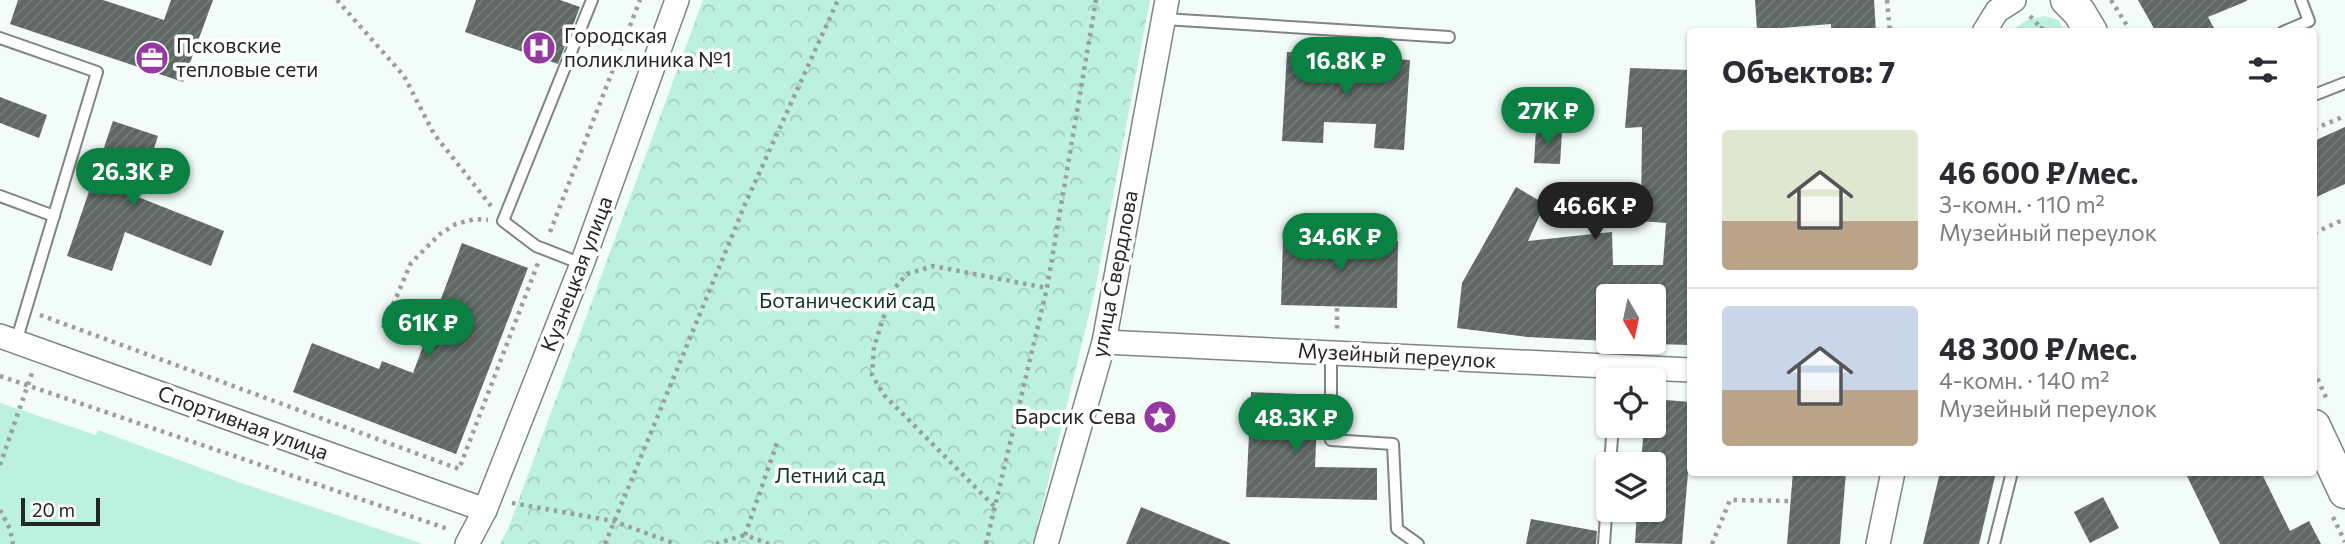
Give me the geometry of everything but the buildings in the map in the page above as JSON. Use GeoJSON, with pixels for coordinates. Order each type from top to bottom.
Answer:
{"type":"FeatureCollection","features":[{"type":"Feature","properties":{"kind":"main road"},"geometry":{"type":"LineString","coordinates":[[2067,0],[2079,12],[2089,28]]}},
{"type":"Feature","properties":{"kind":"main road"},"geometry":{"type":"LineString","coordinates":[[2317,432],[2345,492]]}},
{"type":"Feature","properties":{"kind":"street","name":"Кузнецкая улица"},"geometry":{"type":"LineString","coordinates":[[467,544],[485,510],[582,264],[677,0]]}},
{"type":"Feature","properties":{"kind":"street"},"geometry":{"type":"LineString","coordinates":[[1986,28],[1997,11],[2014,0]]}},
{"type":"Feature","properties":{"kind":"street","name":"улица Свердлова"},"geometry":{"type":"LineString","coordinates":[[1046,544],[1104,342],[1166,10]]}},
{"type":"Feature","properties":{"kind":"street","name":"Спортивная улица"},"geometry":{"type":"LineString","coordinates":[[8,339],[485,510]]}},
{"type":"Feature","properties":{"kind":"street","name":"Музейный переулок"},"geometry":{"type":"LineString","coordinates":[[1104,342],[1334,344],[1596,371]]}},
{"type":"Feature","properties":{"kind":"street","name":"Музейный переулок"},"geometry":{"type":"LineString","coordinates":[[1666,371],[1687,370]]}},
{"type":"Feature","properties":{"kind":"street"},"geometry":{"type":"LineString","coordinates":[[1878,544],[1892,476]]}},
{"type":"Feature","properties":{"kind":"lane"},"geometry":{"type":"LineString","coordinates":[[582,264],[536,246],[502,221],[592,0]]}},
{"type":"Feature","properties":{"kind":"lane"},"geometry":{"type":"LineString","coordinates":[[2292,28],[2309,21],[2301,0]]}},
{"type":"Feature","properties":{"kind":"lane"},"geometry":{"type":"LineString","coordinates":[[1166,10],[1449,37]]}},
{"type":"Feature","properties":{"kind":"lane"},"geometry":{"type":"LineString","coordinates":[[0,38],[97,72],[26,310],[8,339]]}},
{"type":"Feature","properties":{"kind":"lane"},"geometry":{"type":"LineString","coordinates":[[2317,94],[2345,83]]}},
{"type":"Feature","properties":{"kind":"lane"},"geometry":{"type":"LineString","coordinates":[[0,196],[54,215]]}},
{"type":"Feature","properties":{"kind":"lane"},"geometry":{"type":"LineString","coordinates":[[1334,344],[1331,440],[1393,444],[1397,529],[1418,544]]}},
{"type":"Feature","properties":{"kind":"lane"},"geometry":{"type":"LineString","coordinates":[[1994,544],[2011,476]]}},
{"type":"Feature","properties":{"kind":"lane"},"geometry":{"type":"LineString","coordinates":[[1604,544],[1606,522]]}},
{"type":"Feature","properties":{"kind":"path"},"geometry":{"type":"LineString","coordinates":[[337,0],[404,76],[434,134],[502,221]]}},
{"type":"Feature","properties":{"kind":"path"},"geometry":{"type":"LineString","coordinates":[[0,376],[456,532],[446,495],[459,469],[640,0]]}},
{"type":"Feature","properties":{"kind":"path"},"geometry":{"type":"LineString","coordinates":[[605,544],[746,202],[838,0]]}},
{"type":"Feature","properties":{"kind":"path"},"geometry":{"type":"LineString","coordinates":[[986,544],[1047,288],[1096,0]]}},
{"type":"Feature","properties":{"kind":"path"},"geometry":{"type":"LineString","coordinates":[[1887,0],[1890,28]]}},
{"type":"Feature","properties":{"kind":"path"},"geometry":{"type":"LineString","coordinates":[[2111,0],[2128,28]]}},
{"type":"Feature","properties":{"kind":"path"},"geometry":{"type":"LineString","coordinates":[[2317,129],[2345,116]]}},
{"type":"Feature","properties":{"kind":"path"},"geometry":{"type":"LineString","coordinates":[[383,328],[411,263],[440,234],[456,224],[475,219],[502,221]]}},
{"type":"Feature","properties":{"kind":"path"},"geometry":{"type":"LineString","coordinates":[[2317,232],[2345,219]]}},
{"type":"Feature","properties":{"kind":"path"},"geometry":{"type":"LineString","coordinates":[[995,506],[884,395],[872,375],[874,347],[892,291],[907,274],[933,265],[1047,288]]}},
{"type":"Feature","properties":{"kind":"path"},"geometry":{"type":"LineString","coordinates":[[1334,344],[1337,308]]}},
{"type":"Feature","properties":{"kind":"path"},"geometry":{"type":"LineString","coordinates":[[26,310],[459,469]]}},
{"type":"Feature","properties":{"kind":"path"},"geometry":{"type":"LineString","coordinates":[[0,465],[28,386]]}},
{"type":"Feature","properties":{"kind":"path"},"geometry":{"type":"LineString","coordinates":[[745,536],[776,443]]}},
{"type":"Feature","properties":{"kind":"path"},"geometry":{"type":"LineString","coordinates":[[1712,544],[1730,500],[1790,501]]}},
{"type":"Feature","properties":{"kind":"path"},"geometry":{"type":"LineString","coordinates":[[512,503],[613,521],[676,544]]}},
{"type":"Feature","properties":{"kind":"path"},"geometry":{"type":"LineString","coordinates":[[0,510],[10,529],[13,544]]}},
{"type":"Feature","properties":{"kind":"path"},"geometry":{"type":"LineString","coordinates":[[716,544],[745,536],[769,544]]}},
{"type":"Feature","properties":{"kind":"green space","name":"Ботанический сад"},"geometry":{"type":"Polygon","coordinates":[[[703,0],[1150,0],[1095,290],[1033,544],[500,544],[508,529],[703,0]]]}},
{"type":"Feature","properties":{"kind":"green space"},"geometry":{"type":"Polygon","coordinates":[[[2045,16],[2058,20],[2063,28],[2015,28],[2027,20],[2045,16]]]}},
{"type":"Feature","properties":{"kind":"green space"},"geometry":{"type":"Polygon","coordinates":[[[0,403],[96,435],[98,430],[241,483],[423,544],[0,544],[0,403]]]}},
{"type":"Feature","properties":{"kind":"place","name":"Городская поликлиника №1"},"geometry":{"type":"Point","coordinates":[539,48]}},
{"type":"Feature","properties":{"kind":"place","name":"Псковские тепловые сети"},"geometry":{"type":"Point","coordinates":[152,58]}},
{"type":"Feature","properties":{"kind":"place","name":"Барсик Сева"},"geometry":{"type":"Point","coordinates":[1160,417]}},
{"type":"Feature","properties":{"kind":"park label","name":"Летний сад"},"geometry":{"type":"Point","coordinates":[830,476]}}]}
